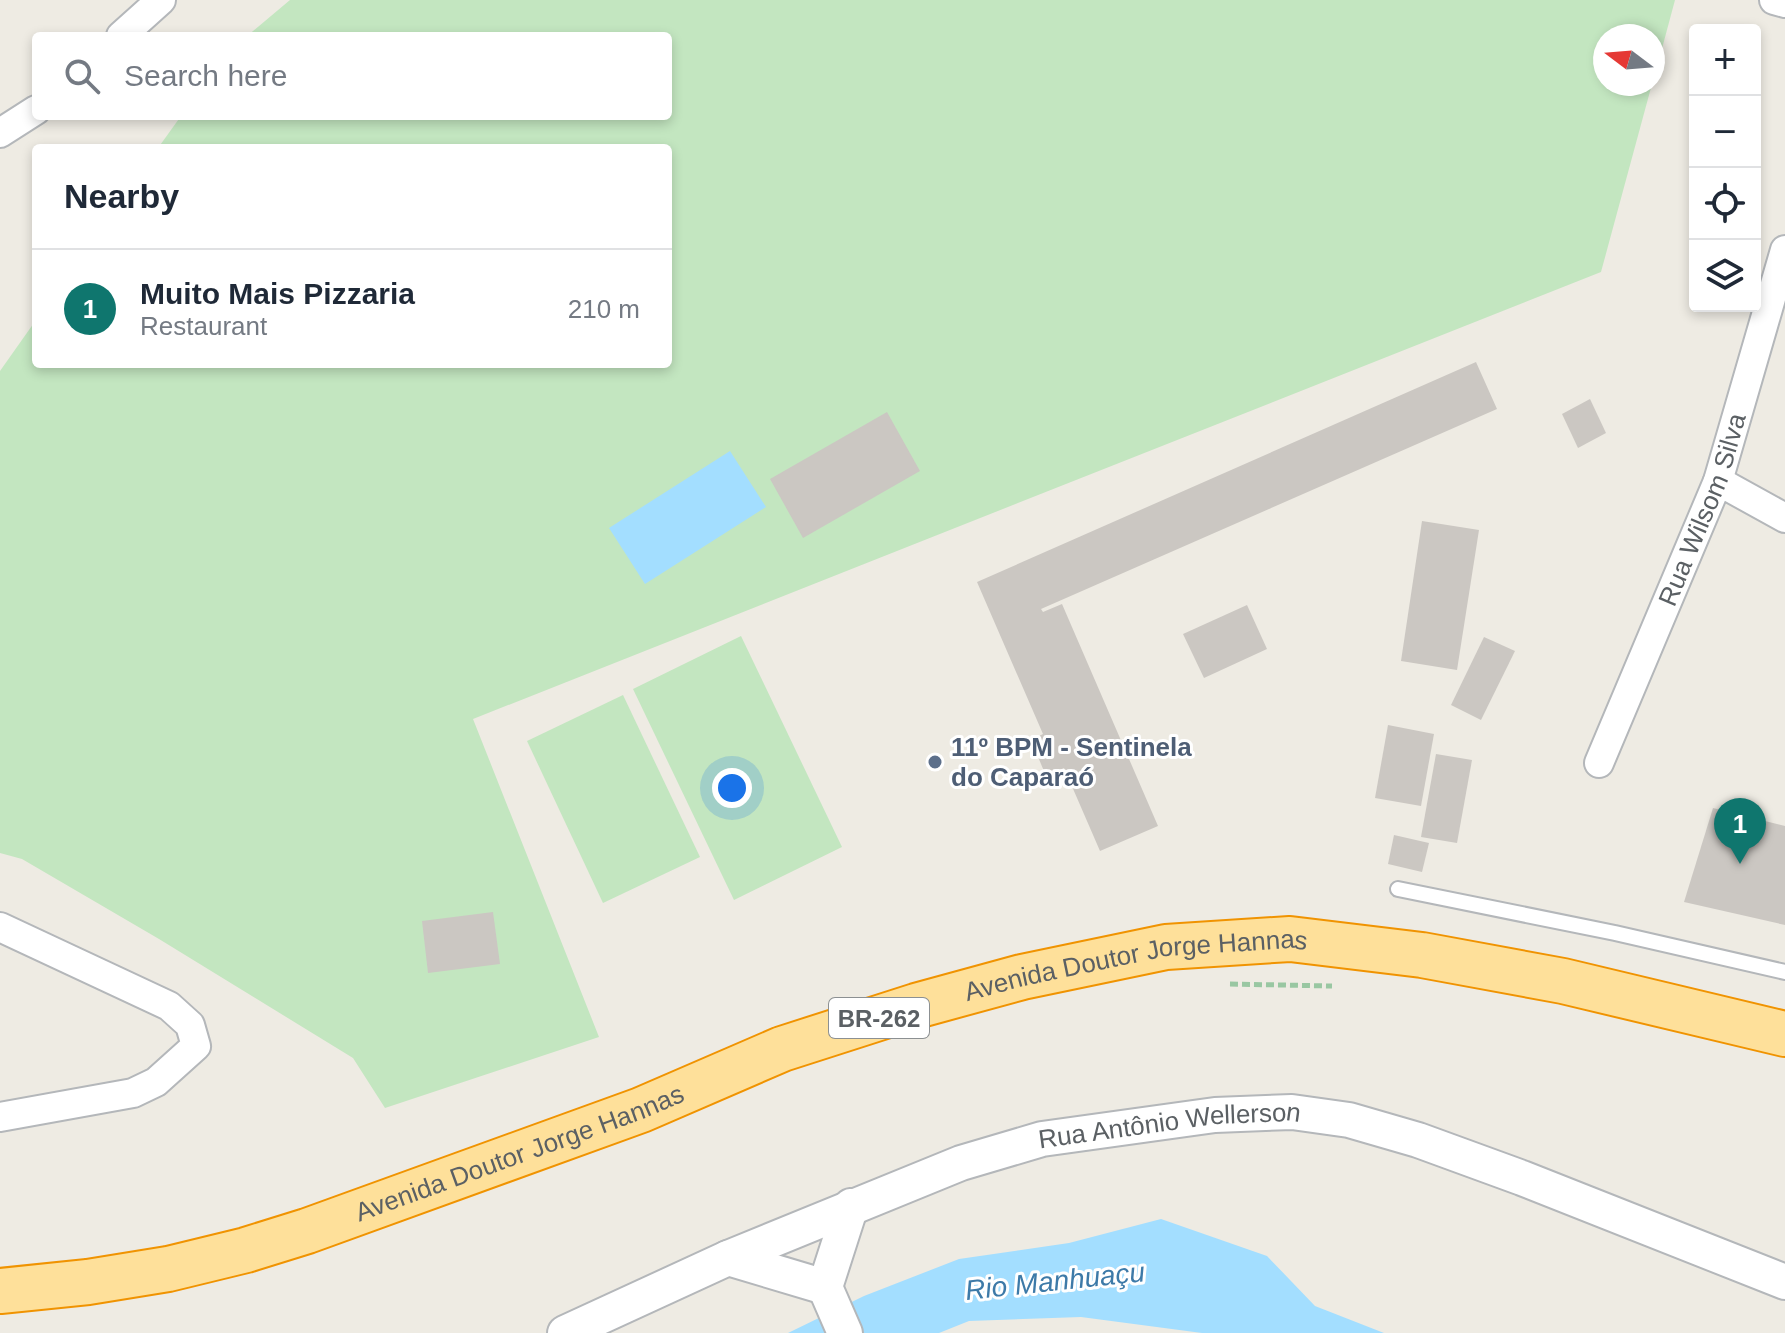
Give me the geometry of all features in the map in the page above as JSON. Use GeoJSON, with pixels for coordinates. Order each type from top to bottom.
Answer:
{"type":"FeatureCollection","features":[{"type":"Feature","properties":{"kind":"highway","name":"Avenida Doutor Jorge Hannas"},"geometry":{"type":"LineString","coordinates":[[0,1291],[88,1282],[168,1269],[246,1250],[612,1121],[782,1049],[916,1006],[1022,977],[1166,947],[1290,939],[1422,955],[1563,981],[1785,1034]]}},
{"type":"Feature","properties":{"kind":"street"},"geometry":{"type":"LineString","coordinates":[[125,32],[161,0]]}},
{"type":"Feature","properties":{"kind":"street"},"geometry":{"type":"LineString","coordinates":[[1774,0],[1785,3]]}},
{"type":"Feature","properties":{"kind":"street"},"geometry":{"type":"LineString","coordinates":[[0,133],[32,113]]}},
{"type":"Feature","properties":{"kind":"street","name":"Rua Wilsom Silva"},"geometry":{"type":"LineString","coordinates":[[1599,763],[1718,481],[1785,250]]}},
{"type":"Feature","properties":{"kind":"street"},"geometry":{"type":"LineString","coordinates":[[1718,481],[1785,518]]}},
{"type":"Feature","properties":{"kind":"street"},"geometry":{"type":"LineString","coordinates":[[0,927],[169,1006],[190,1025],[196,1046],[156,1082],[133,1093],[0,1117]]}},
{"type":"Feature","properties":{"kind":"street","name":"Rua Antônio Wellerson"},"geometry":{"type":"LineString","coordinates":[[565,1333],[728,1258],[961,1163],[1042,1139],[1215,1115],[1292,1112],[1349,1120],[1418,1140],[1785,1282]]}},
{"type":"Feature","properties":{"kind":"street"},"geometry":{"type":"LineString","coordinates":[[845,1333],[827,1293],[851,1206]]}},
{"type":"Feature","properties":{"kind":"street"},"geometry":{"type":"LineString","coordinates":[[728,1258],[827,1293]]}},
{"type":"Feature","properties":{"kind":"lane"},"geometry":{"type":"LineString","coordinates":[[1398,889],[1615,933],[1785,972]]}},
{"type":"Feature","properties":{"kind":"path"},"geometry":{"type":"LineString","coordinates":[[1220,984],[1341,986]]}},
{"type":"Feature","properties":{"kind":"green space"},"geometry":{"type":"Polygon","coordinates":[[[290,0],[1675,0],[1665,37],[1665,24],[1593,24],[1593,96],[1649,96],[1601,272],[473,719],[599,1037],[385,1108],[353,1058],[22,859],[0,853],[0,371],[32,326],[32,368],[672,368],[672,144],[161,144],[178,120],[672,120],[672,32],[252,32],[290,0]]]}},
{"type":"Feature","properties":{"kind":"green space"},"geometry":{"type":"Polygon","coordinates":[[[741,636],[842,847],[734,900],[633,689],[741,636]]]}},
{"type":"Feature","properties":{"kind":"green space"},"geometry":{"type":"Polygon","coordinates":[[[623,695],[700,857],[603,903],[527,741],[623,695]]]}},
{"type":"Feature","properties":{"kind":"water"},"geometry":{"type":"Polygon","coordinates":[[[730,451],[766,507],[645,584],[609,528],[730,451]]]}},
{"type":"Feature","properties":{"kind":"water","name":"Rio Manhuaçu"},"geometry":{"type":"Polygon","coordinates":[[[1161,1219],[1267,1256],[1315,1306],[1384,1333],[1202,1333],[1081,1317],[969,1321],[939,1333],[788,1333],[864,1296],[959,1259],[1069,1243],[1161,1219]]]}},
{"type":"Feature","properties":{"kind":"building"},"geometry":{"type":"Polygon","coordinates":[[[1476,362],[1497,409],[1041,609],[1043,612],[1062,604],[1158,826],[1100,851],[1064,768],[1046,776],[1031,740],[1043,734],[977,582],[1476,362]]]}},
{"type":"Feature","properties":{"kind":"building"},"geometry":{"type":"Polygon","coordinates":[[[1590,399],[1606,433],[1578,448],[1562,414],[1590,399]]]}},
{"type":"Feature","properties":{"kind":"building"},"geometry":{"type":"Polygon","coordinates":[[[887,412],[920,471],[803,538],[770,479],[887,412]]]}},
{"type":"Feature","properties":{"kind":"building"},"geometry":{"type":"Polygon","coordinates":[[[1422,521],[1479,530],[1457,670],[1401,661],[1422,521]]]}},
{"type":"Feature","properties":{"kind":"building"},"geometry":{"type":"Polygon","coordinates":[[[1247,605],[1267,649],[1204,678],[1183,634],[1247,605]]]}},
{"type":"Feature","properties":{"kind":"building"},"geometry":{"type":"Polygon","coordinates":[[[1484,637],[1515,651],[1481,720],[1451,705],[1484,637]]]}},
{"type":"Feature","properties":{"kind":"building"},"geometry":{"type":"Polygon","coordinates":[[[1388,725],[1434,734],[1421,806],[1375,798],[1388,725]]]}},
{"type":"Feature","properties":{"kind":"building"},"geometry":{"type":"Polygon","coordinates":[[[1436,754],[1472,760],[1457,843],[1421,837],[1436,754]]]}},
{"type":"Feature","properties":{"kind":"building"},"geometry":{"type":"Polygon","coordinates":[[[1713,808],[1785,826],[1785,925],[1684,902],[1713,808]]]}},
{"type":"Feature","properties":{"kind":"building"},"geometry":{"type":"Polygon","coordinates":[[[1394,835],[1429,843],[1422,872],[1388,864],[1394,835]]]}},
{"type":"Feature","properties":{"kind":"building"},"geometry":{"type":"Polygon","coordinates":[[[493,912],[500,964],[428,973],[422,921],[493,912]]]}},
{"type":"Feature","properties":{"kind":"place","name":"11º BPM - Sentinela do Caparaó"},"geometry":{"type":"Point","coordinates":[935,762]}},
{"type":"Feature","properties":{"kind":"place","name":"Muito Mais Pizzaria"},"geometry":{"type":"Point","coordinates":[1740,864]}}]}
